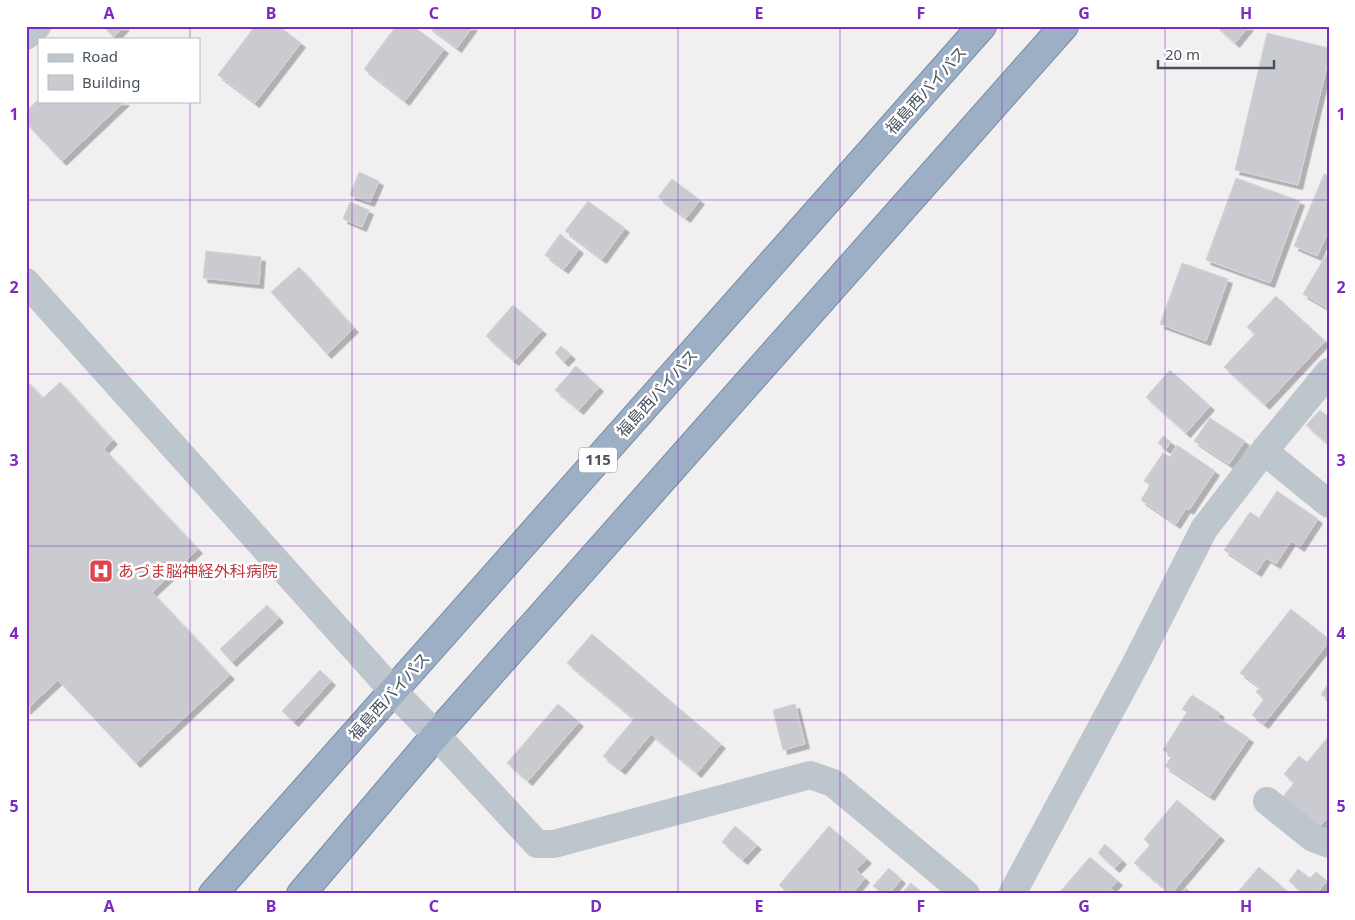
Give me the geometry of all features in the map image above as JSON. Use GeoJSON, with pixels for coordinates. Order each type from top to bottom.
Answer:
{"type":"FeatureCollection","features":[{"type":"Feature","properties":{"kind":"highway","name":"福島西バイパス"},"geometry":{"type":"LineString","coordinates":[[213,894],[982,26]]}},
{"type":"Feature","properties":{"kind":"highway"},"geometry":{"type":"LineString","coordinates":[[301,894],[436,735],[1064,26]]}},
{"type":"Feature","properties":{"kind":"street"},"geometry":{"type":"LineString","coordinates":[[26,36],[37,26]]}},
{"type":"Feature","properties":{"kind":"street"},"geometry":{"type":"LineString","coordinates":[[26,282],[393,691],[537,844],[554,844],[810,775],[834,783],[966,894]]}},
{"type":"Feature","properties":{"kind":"street"},"geometry":{"type":"LineString","coordinates":[[1012,894],[1136,663],[1204,529],[1264,450],[1329,372]]}},
{"type":"Feature","properties":{"kind":"street"},"geometry":{"type":"LineString","coordinates":[[1264,450],[1329,504]]}},
{"type":"Feature","properties":{"kind":"street"},"geometry":{"type":"LineString","coordinates":[[1267,801],[1313,838],[1329,844]]}},
{"type":"Feature","properties":{"kind":"building"},"geometry":{"type":"Polygon","coordinates":[[[103,26],[125,26],[114,37],[103,26]]]}},
{"type":"Feature","properties":{"kind":"building"},"geometry":{"type":"Polygon","coordinates":[[[255,26],[279,26],[301,43],[255,103],[218,75],[255,26]]]}},
{"type":"Feature","properties":{"kind":"building"},"geometry":{"type":"Polygon","coordinates":[[[396,26],[413,26],[444,49],[405,101],[364,69],[396,26]]]}},
{"type":"Feature","properties":{"kind":"building"},"geometry":{"type":"Polygon","coordinates":[[[428,26],[473,26],[457,48],[428,26]]]}},
{"type":"Feature","properties":{"kind":"building"},"geometry":{"type":"Polygon","coordinates":[[[1216,26],[1249,26],[1235,43],[1216,26]]]}},
{"type":"Feature","properties":{"kind":"building"},"geometry":{"type":"Polygon","coordinates":[[[1267,33],[1329,48],[1329,57],[1298,185],[1235,170],[1267,33]]]}},
{"type":"Feature","properties":{"kind":"building"},"geometry":{"type":"Polygon","coordinates":[[[38,100],[38,102],[124,102],[62,161],[26,123],[26,111],[38,100]]]}},
{"type":"Feature","properties":{"kind":"building"},"geometry":{"type":"Polygon","coordinates":[[[359,172],[379,181],[370,202],[350,195],[359,172]]]}},
{"type":"Feature","properties":{"kind":"building"},"geometry":{"type":"Polygon","coordinates":[[[1324,174],[1329,176],[1329,230],[1317,256],[1294,246],[1324,174]]]}},
{"type":"Feature","properties":{"kind":"building"},"geometry":{"type":"Polygon","coordinates":[[[1236,178],[1300,201],[1270,283],[1206,260],[1236,178]]]}},
{"type":"Feature","properties":{"kind":"building"},"geometry":{"type":"Polygon","coordinates":[[[672,179],[700,200],[686,218],[658,197],[672,179]]]}},
{"type":"Feature","properties":{"kind":"building"},"geometry":{"type":"Polygon","coordinates":[[[588,201],[625,228],[602,259],[565,231],[588,201]]]}},
{"type":"Feature","properties":{"kind":"building"},"geometry":{"type":"Polygon","coordinates":[[[350,202],[369,210],[362,227],[343,219],[350,202]]]}},
{"type":"Feature","properties":{"kind":"building"},"geometry":{"type":"Polygon","coordinates":[[[560,234],[579,249],[564,269],[545,255],[560,234]]]}},
{"type":"Feature","properties":{"kind":"building"},"geometry":{"type":"Polygon","coordinates":[[[1329,250],[1329,309],[1303,294],[1329,250]]]}},
{"type":"Feature","properties":{"kind":"building"},"geometry":{"type":"Polygon","coordinates":[[[206,251],[261,257],[259,284],[203,278],[206,251]]]}},
{"type":"Feature","properties":{"kind":"building"},"geometry":{"type":"Polygon","coordinates":[[[1182,263],[1228,279],[1206,341],[1160,324],[1182,263]]]}},
{"type":"Feature","properties":{"kind":"building"},"geometry":{"type":"Polygon","coordinates":[[[299,267],[354,328],[327,354],[271,292],[299,267]]]}},
{"type":"Feature","properties":{"kind":"building"},"geometry":{"type":"Polygon","coordinates":[[[1276,296],[1325,341],[1265,405],[1224,367],[1255,334],[1247,327],[1276,296]]]}},
{"type":"Feature","properties":{"kind":"building"},"geometry":{"type":"Polygon","coordinates":[[[513,305],[542,330],[514,361],[486,336],[513,305]]]}},
{"type":"Feature","properties":{"kind":"building"},"geometry":{"type":"Polygon","coordinates":[[[561,346],[571,355],[564,362],[555,353],[561,346]]]}},
{"type":"Feature","properties":{"kind":"building"},"geometry":{"type":"Polygon","coordinates":[[[576,366],[599,387],[579,410],[555,390],[576,366]]]}},
{"type":"Feature","properties":{"kind":"building"},"geometry":{"type":"Polygon","coordinates":[[[1170,370],[1210,406],[1186,433],[1146,397],[1170,370]]]}},
{"type":"Feature","properties":{"kind":"building","name":"あづま脳神経外科病院"},"geometry":{"type":"Polygon","coordinates":[[[26,380],[43,398],[60,382],[113,440],[104,449],[198,549],[152,592],[230,675],[136,763],[58,680],[26,710],[26,380]]]}},
{"type":"Feature","properties":{"kind":"building"},"geometry":{"type":"Polygon","coordinates":[[[1320,410],[1329,417],[1329,445],[1306,425],[1320,410]]]}},
{"type":"Feature","properties":{"kind":"building"},"geometry":{"type":"Polygon","coordinates":[[[1210,418],[1245,441],[1229,464],[1194,441],[1210,418]]]}},
{"type":"Feature","properties":{"kind":"building"},"geometry":{"type":"Polygon","coordinates":[[[1163,436],[1171,442],[1166,449],[1158,443],[1163,436]]]}},
{"type":"Feature","properties":{"kind":"building"},"geometry":{"type":"Polygon","coordinates":[[[1177,445],[1215,471],[1189,510],[1186,508],[1176,524],[1141,500],[1150,485],[1144,481],[1163,453],[1170,457],[1177,445]]]}},
{"type":"Feature","properties":{"kind":"building"},"geometry":{"type":"Polygon","coordinates":[[[1277,491],[1318,519],[1300,547],[1291,541],[1276,564],[1266,558],[1257,572],[1224,550],[1250,512],[1259,518],[1277,491]]]}},
{"type":"Feature","properties":{"kind":"building"},"geometry":{"type":"Polygon","coordinates":[[[267,605],[279,618],[232,662],[220,649],[267,605]]]}},
{"type":"Feature","properties":{"kind":"building"},"geometry":{"type":"Polygon","coordinates":[[[1291,609],[1329,639],[1329,642],[1264,724],[1252,715],[1264,699],[1256,692],[1260,687],[1240,673],[1291,609]]]}},
{"type":"Feature","properties":{"kind":"building"},"geometry":{"type":"Polygon","coordinates":[[[592,634],[721,744],[697,773],[651,734],[621,770],[603,756],[634,719],[567,663],[592,634]]]}},
{"type":"Feature","properties":{"kind":"building"},"geometry":{"type":"Polygon","coordinates":[[[320,670],[331,681],[294,722],[282,711],[320,670]]]}},
{"type":"Feature","properties":{"kind":"building"},"geometry":{"type":"Polygon","coordinates":[[[1329,682],[1329,699],[1321,695],[1329,682]]]}},
{"type":"Feature","properties":{"kind":"building"},"geometry":{"type":"Polygon","coordinates":[[[1192,695],[1220,713],[1217,717],[1249,738],[1210,796],[1165,766],[1172,756],[1163,750],[1187,712],[1182,709],[1192,695]]]}},
{"type":"Feature","properties":{"kind":"building"},"geometry":{"type":"Polygon","coordinates":[[[558,704],[579,722],[528,781],[507,763],[558,704]]]}},
{"type":"Feature","properties":{"kind":"building"},"geometry":{"type":"Polygon","coordinates":[[[795,704],[805,744],[783,750],[773,710],[795,704]]]}},
{"type":"Feature","properties":{"kind":"building"},"geometry":{"type":"Polygon","coordinates":[[[1329,736],[1329,816],[1317,829],[1281,799],[1294,783],[1284,774],[1299,756],[1307,762],[1329,736]]]}},
{"type":"Feature","properties":{"kind":"building"},"geometry":{"type":"Polygon","coordinates":[[[1177,800],[1220,836],[1171,894],[1134,863],[1150,845],[1144,839],[1177,800]]]}},
{"type":"Feature","properties":{"kind":"building"},"geometry":{"type":"Polygon","coordinates":[[[735,826],[757,845],[743,860],[722,842],[735,826]]]}},
{"type":"Feature","properties":{"kind":"building"},"geometry":{"type":"Polygon","coordinates":[[[829,826],[867,859],[856,870],[865,878],[852,894],[789,894],[779,885],[829,826]]]}},
{"type":"Feature","properties":{"kind":"building"},"geometry":{"type":"Polygon","coordinates":[[[1105,844],[1122,860],[1115,868],[1098,853],[1105,844]]]}},
{"type":"Feature","properties":{"kind":"building"},"geometry":{"type":"Polygon","coordinates":[[[1090,857],[1118,881],[1111,888],[1117,894],[1058,894],[1090,857]]]}},
{"type":"Feature","properties":{"kind":"building"},"geometry":{"type":"Polygon","coordinates":[[[1259,867],[1291,894],[1236,894],[1259,867]]]}},
{"type":"Feature","properties":{"kind":"building"},"geometry":{"type":"Polygon","coordinates":[[[889,868],[901,879],[889,894],[883,894],[873,886],[889,868]]]}},
{"type":"Feature","properties":{"kind":"building"},"geometry":{"type":"Polygon","coordinates":[[[1298,869],[1310,878],[1316,872],[1327,881],[1316,894],[1304,894],[1289,881],[1298,869]]]}},
{"type":"Feature","properties":{"kind":"building"},"geometry":{"type":"Polygon","coordinates":[[[911,883],[924,894],[901,894],[911,883]]]}},
{"type":"Feature","properties":{"kind":"building"},"geometry":{"type":"Polygon","coordinates":[[[1186,888],[1190,892],[1189,894],[1181,894],[1186,888]]]}},
{"type":"Feature","properties":{"kind":"place","name":"あづま脳神経外科病院"},"geometry":{"type":"Point","coordinates":[101,571]}}]}
